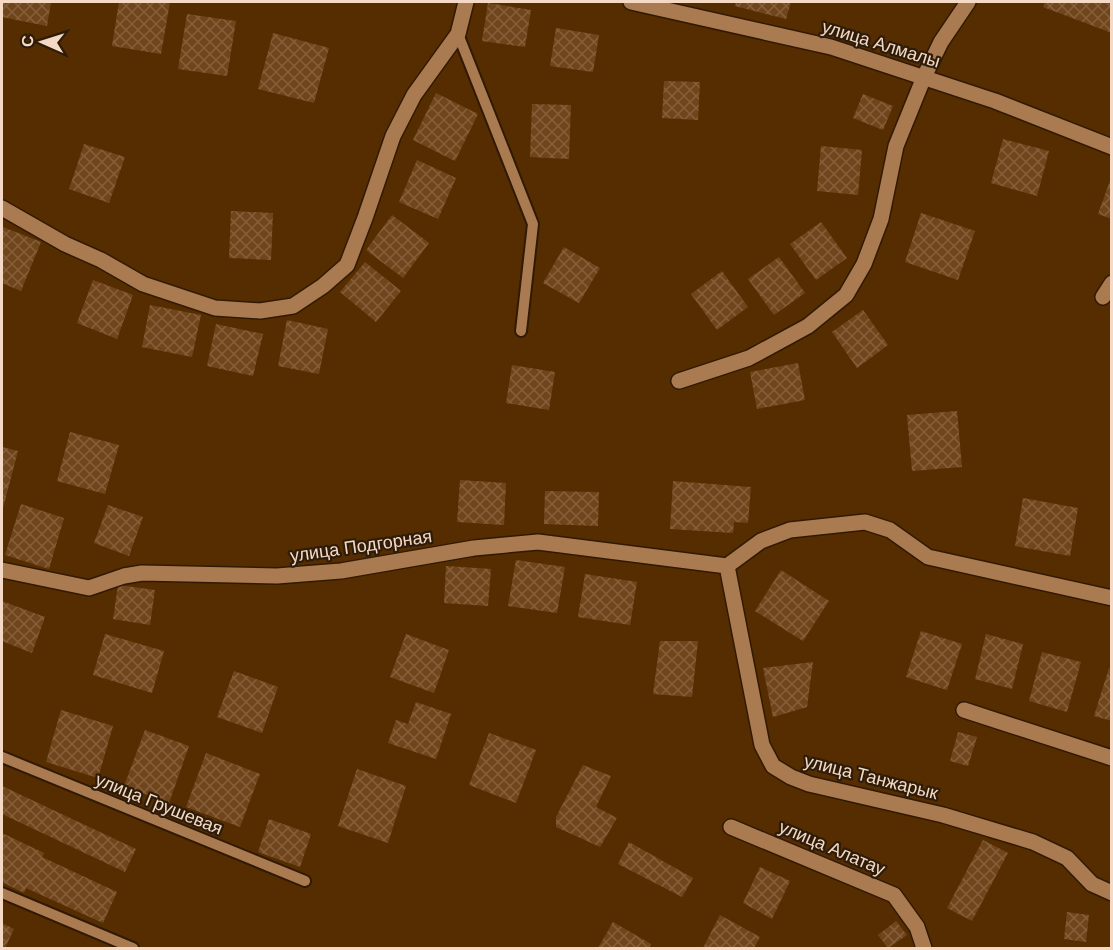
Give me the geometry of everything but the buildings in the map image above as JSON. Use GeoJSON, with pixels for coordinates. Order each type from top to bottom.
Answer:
{"type":"FeatureCollection","features":[{"type":"Feature","properties":{"kind":"street"},"geometry":{"type":"LineString","coordinates":[[2,208],[64,244],[101,260],[142,284],[215,308],[260,311],[293,306],[323,286],[346,265],[366,218],[393,136],[414,95],[458,34],[466,2]]}},
{"type":"Feature","properties":{"kind":"street","name":"улица Алмалы"},"geometry":{"type":"LineString","coordinates":[[631,2],[831,47],[995,101],[1112,147]]}},
{"type":"Feature","properties":{"kind":"street"},"geometry":{"type":"LineString","coordinates":[[679,381],[749,358],[808,326],[846,295],[864,264],[877,228],[896,146],[924,77],[941,42],[968,2]]}},
{"type":"Feature","properties":{"kind":"street"},"geometry":{"type":"LineString","coordinates":[[1103,297],[1112,283]]}},
{"type":"Feature","properties":{"kind":"street"},"geometry":{"type":"LineString","coordinates":[[727,566],[761,542],[790,530],[865,522],[890,530],[928,557],[1112,598]]}},
{"type":"Feature","properties":{"kind":"street","name":"улица Подгорная"},"geometry":{"type":"LineString","coordinates":[[2,570],[89,588],[124,576],[142,573],[277,576],[340,571],[474,548],[538,542],[727,566]]}},
{"type":"Feature","properties":{"kind":"street","name":"улица Танжарык"},"geometry":{"type":"LineString","coordinates":[[727,566],[762,745],[772,766],[790,777],[821,787],[943,815],[1033,842],[1067,858],[1092,884],[1112,893]]}},
{"type":"Feature","properties":{"kind":"street"},"geometry":{"type":"LineString","coordinates":[[964,710],[1112,758]]}},
{"type":"Feature","properties":{"kind":"street","name":"улица Алатау"},"geometry":{"type":"LineString","coordinates":[[731,827],[894,896],[917,927],[924,948]]}},
{"type":"Feature","properties":{"kind":"lane"},"geometry":{"type":"LineString","coordinates":[[458,34],[533,224],[522,331]]}},
{"type":"Feature","properties":{"kind":"lane","name":"улица Грушевая"},"geometry":{"type":"LineString","coordinates":[[2,757],[305,881]]}},
{"type":"Feature","properties":{"kind":"lane"},"geometry":{"type":"LineString","coordinates":[[2,893],[133,948]]}}]}
